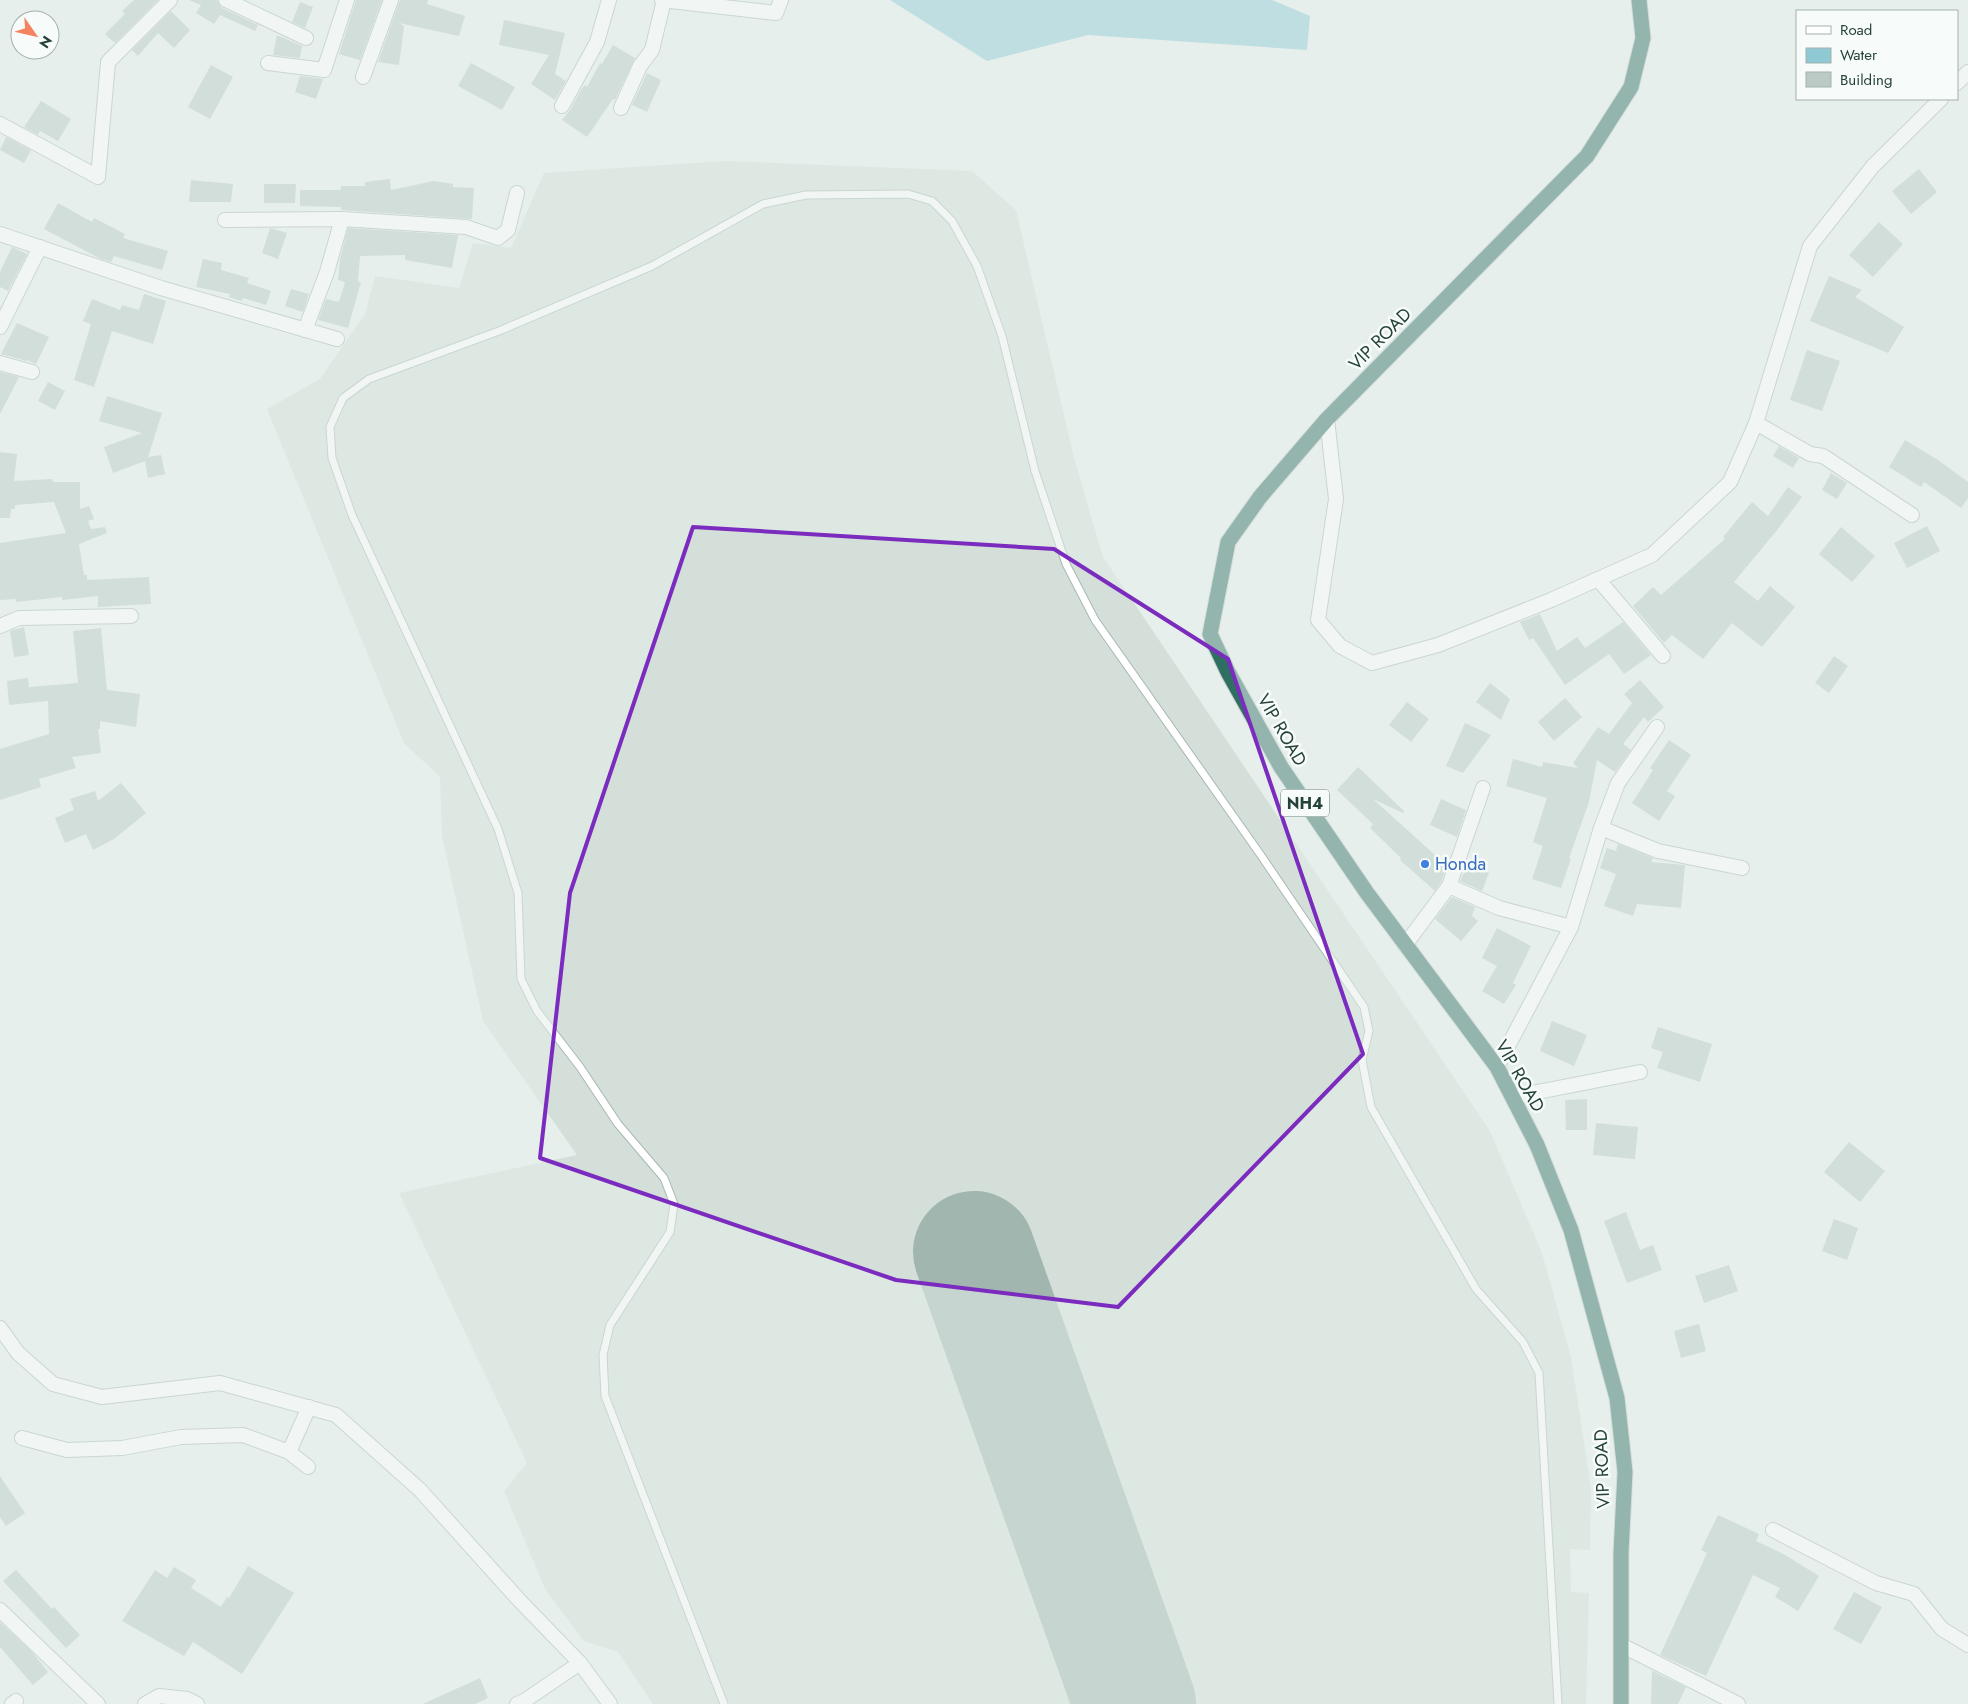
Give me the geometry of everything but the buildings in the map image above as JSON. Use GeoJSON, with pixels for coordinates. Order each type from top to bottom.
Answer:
{"type":"FeatureCollection","features":[{"type":"Feature","properties":{"kind":"highway","name":"VIP ROAD"},"geometry":{"type":"LineString","coordinates":[[1621,1704],[1621,1553],[1625,1472],[1617,1398],[1570,1230],[1537,1145],[1497,1068],[1367,893],[1281,767],[1228,672],[1210,634],[1228,542],[1260,497],[1327,419],[1586,156],[1631,87],[1643,38],[1639,0]]}},
{"type":"Feature","properties":{"kind":"street"},"geometry":{"type":"LineString","coordinates":[[0,124],[98,177],[108,62],[170,0]]}},
{"type":"Feature","properties":{"kind":"street"},"geometry":{"type":"LineString","coordinates":[[226,0],[306,38]]}},
{"type":"Feature","properties":{"kind":"street"},"geometry":{"type":"LineString","coordinates":[[268,63],[324,70],[347,0]]}},
{"type":"Feature","properties":{"kind":"street"},"geometry":{"type":"LineString","coordinates":[[363,77],[391,0]]}},
{"type":"Feature","properties":{"kind":"street"},"geometry":{"type":"LineString","coordinates":[[562,106],[596,42],[609,0]]}},
{"type":"Feature","properties":{"kind":"street"},"geometry":{"type":"LineString","coordinates":[[621,108],[640,66],[652,50],[663,0],[741,5],[776,13],[781,0]]}},
{"type":"Feature","properties":{"kind":"street"},"geometry":{"type":"LineString","coordinates":[[1958,82],[1968,72]]}},
{"type":"Feature","properties":{"kind":"street"},"geometry":{"type":"LineString","coordinates":[[1327,419],[1336,499],[1318,620],[1340,646],[1372,663],[1438,645],[1598,579],[1652,554],[1730,482],[1756,423],[1810,246],[1873,166],[1940,100]]}},
{"type":"Feature","properties":{"kind":"street"},"geometry":{"type":"LineString","coordinates":[[225,220],[342,219],[466,227],[498,238],[508,230],[516,193]]}},
{"type":"Feature","properties":{"kind":"street"},"geometry":{"type":"LineString","coordinates":[[305,330],[327,272],[342,219]]}},
{"type":"Feature","properties":{"kind":"street"},"geometry":{"type":"LineString","coordinates":[[0,234],[161,288],[337,339]]}},
{"type":"Feature","properties":{"kind":"street"},"geometry":{"type":"LineString","coordinates":[[0,327],[40,247]]}},
{"type":"Feature","properties":{"kind":"street"},"geometry":{"type":"LineString","coordinates":[[0,363],[32,372]]}},
{"type":"Feature","properties":{"kind":"street"},"geometry":{"type":"LineString","coordinates":[[1756,423],[1810,454],[1823,456],[1912,515]]}},
{"type":"Feature","properties":{"kind":"street"},"geometry":{"type":"LineString","coordinates":[[1598,579],[1663,656]]}},
{"type":"Feature","properties":{"kind":"street"},"geometry":{"type":"LineString","coordinates":[[0,626],[19,618],[131,616]]}},
{"type":"Feature","properties":{"kind":"street"},"geometry":{"type":"LineString","coordinates":[[1497,1068],[1571,926],[1601,828],[1618,783],[1657,727]]}},
{"type":"Feature","properties":{"kind":"street"},"geometry":{"type":"LineString","coordinates":[[1406,945],[1449,886],[1483,788]]}},
{"type":"Feature","properties":{"kind":"street"},"geometry":{"type":"LineString","coordinates":[[1601,828],[1658,851],[1742,868]]}},
{"type":"Feature","properties":{"kind":"street"},"geometry":{"type":"LineString","coordinates":[[1449,886],[1498,908],[1571,926]]}},
{"type":"Feature","properties":{"kind":"street"},"geometry":{"type":"LineString","coordinates":[[1512,1097],[1640,1072]]}},
{"type":"Feature","properties":{"kind":"street"},"geometry":{"type":"LineString","coordinates":[[0,1328],[18,1353],[53,1384],[102,1396],[220,1383],[336,1415],[420,1490],[519,1600],[580,1662],[610,1704]]}},
{"type":"Feature","properties":{"kind":"street"},"geometry":{"type":"LineString","coordinates":[[289,1452],[309,1407]]}},
{"type":"Feature","properties":{"kind":"street"},"geometry":{"type":"LineString","coordinates":[[22,1438],[67,1450],[122,1448],[181,1437],[243,1435],[289,1452],[308,1467]]}},
{"type":"Feature","properties":{"kind":"street"},"geometry":{"type":"LineString","coordinates":[[1773,1530],[1876,1584],[1914,1594],[1942,1629],[1968,1645]]}},
{"type":"Feature","properties":{"kind":"street"},"geometry":{"type":"LineString","coordinates":[[0,1610],[98,1704]]}},
{"type":"Feature","properties":{"kind":"street"},"geometry":{"type":"LineString","coordinates":[[1621,1645],[1738,1704]]}},
{"type":"Feature","properties":{"kind":"street"},"geometry":{"type":"LineString","coordinates":[[517,1704],[580,1662]]}},
{"type":"Feature","properties":{"kind":"street"},"geometry":{"type":"LineString","coordinates":[[145,1704],[159,1696],[187,1699],[196,1704]]}},
{"type":"Feature","properties":{"kind":"lane"},"geometry":{"type":"LineString","coordinates":[[724,1704],[605,1396],[603,1355],[610,1325],[670,1232],[674,1204],[664,1178],[618,1124],[580,1067],[537,1011],[521,979],[518,893],[498,829],[352,515],[332,458],[330,427],[343,398],[369,379],[499,331],[652,266],[763,204],[806,195],[899,194],[908,194],[932,201],[952,221],[977,266],[1002,336],[1036,471],[1066,564],[1095,620],[1254,846],[1364,1007],[1368,1031],[1362,1060],[1370,1107],[1476,1289],[1523,1342],[1539,1374],[1558,1704]]}},
{"type":"Feature","properties":{"kind":"highlighted area"},"geometry":{"type":"Polygon","coordinates":[[[693,527],[1054,549],[1228,659],[1363,1054],[1118,1307],[896,1280],[540,1158],[570,893],[693,527]]]}},
{"type":"Feature","properties":{"kind":"shaded area"},"geometry":{"type":"Polygon","coordinates":[[[724,161],[972,171],[1016,210],[1074,458],[1103,557],[1490,1131],[1542,1253],[1571,1357],[1591,1489],[1590,1550],[1570,1549],[1571,1592],[1589,1593],[1586,1704],[653,1704],[618,1652],[584,1641],[545,1589],[504,1491],[527,1463],[399,1193],[577,1155],[483,1021],[442,836],[440,777],[404,743],[267,409],[320,379],[365,314],[375,276],[459,288],[473,243],[511,248],[544,173],[724,161]]]}},
{"type":"Feature","properties":{"kind":"water"},"geometry":{"type":"Polygon","coordinates":[[[890,0],[1272,0],[1310,16],[1307,50],[1088,35],[987,61],[890,0]]]}},
{"type":"Feature","properties":{"kind":"runway"},"geometry":{"type":"LineString","coordinates":[[974,1252],[1135,1704]]}},
{"type":"Feature","properties":{"kind":"place","name":"Honda"},"geometry":{"type":"Point","coordinates":[1425,864]}}]}
